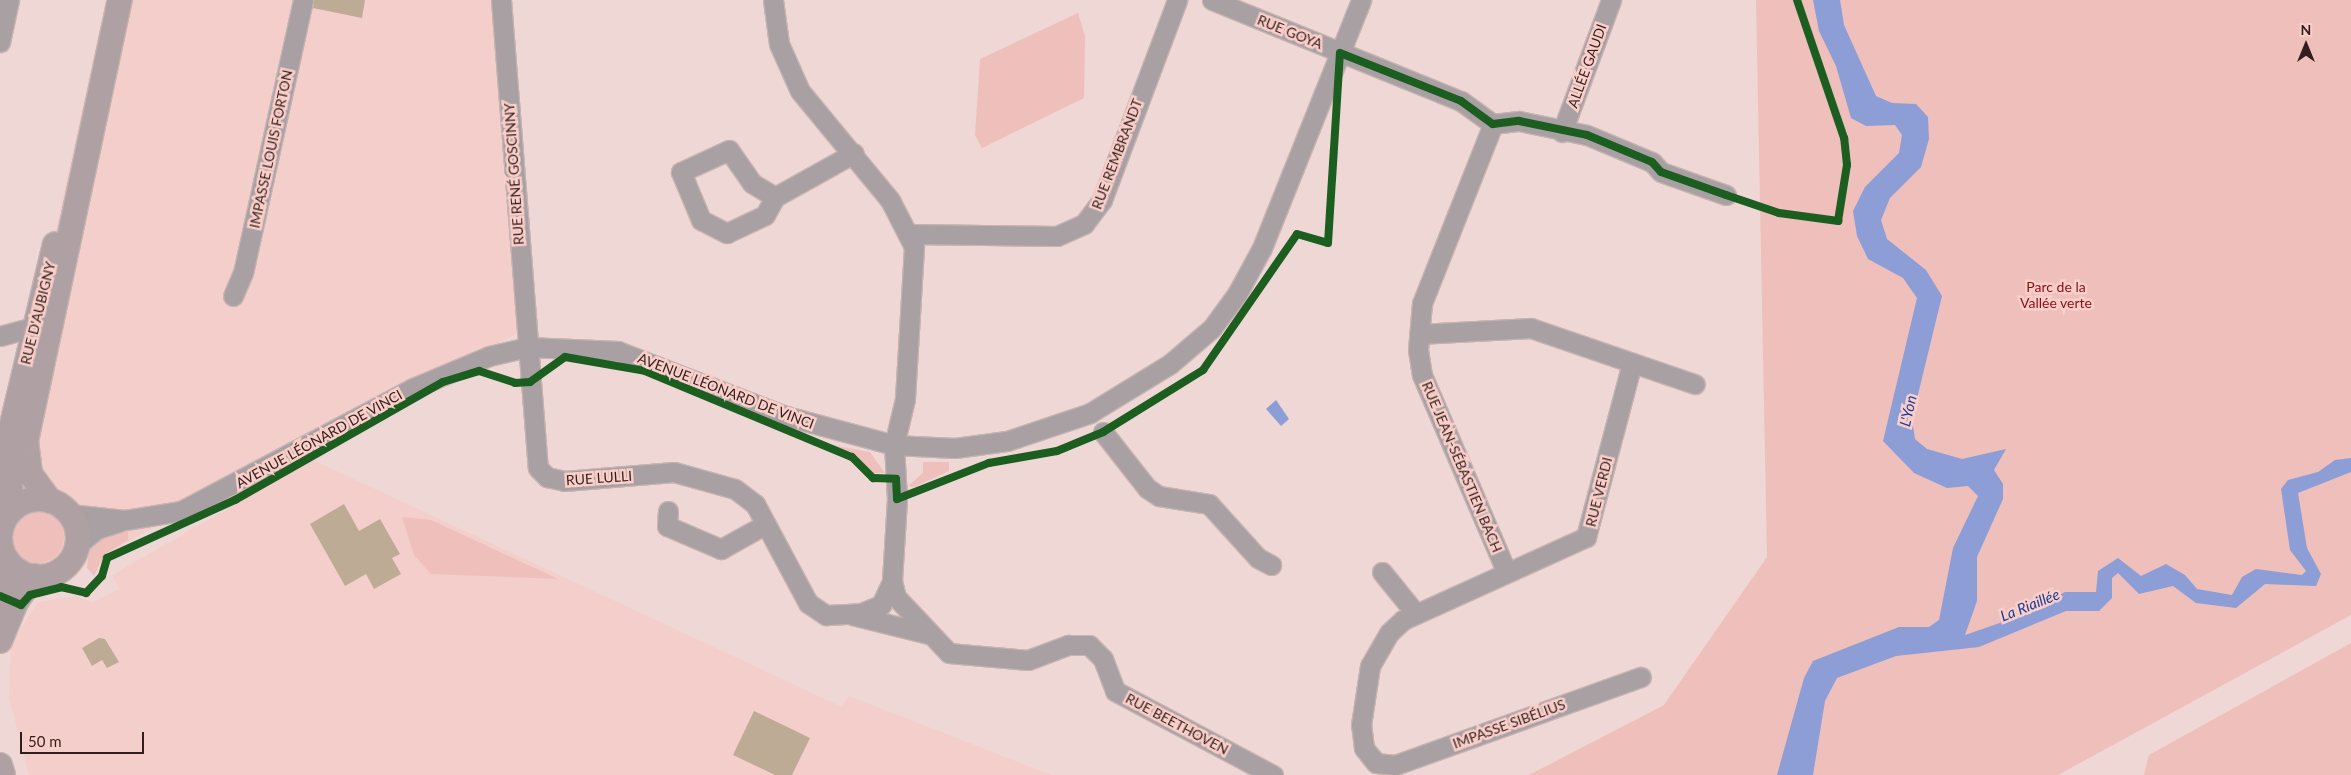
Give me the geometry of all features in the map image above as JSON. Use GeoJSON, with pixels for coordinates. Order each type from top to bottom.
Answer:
{"type":"FeatureCollection","features":[{"type":"Feature","properties":{"kind":"main road","name":"RUE D'AUBIGNY"},"geometry":{"type":"LineString","coordinates":[[5,515],[9,437],[34,326],[92,120],[120,0]]}},
{"type":"Feature","properties":{"kind":"main road","name":"RUE D'AUBIGNY"},"geometry":{"type":"LineString","coordinates":[[50,501],[30,472],[26,441],[57,309],[92,120]]}},
{"type":"Feature","properties":{"kind":"main road"},"geometry":{"type":"LineString","coordinates":[[0,600],[7,560],[0,542],[5,515],[29,500],[50,501],[70,514],[77,544],[65,567],[34,576],[16,602],[0,641]]}},
{"type":"Feature","properties":{"kind":"main road"},"geometry":{"type":"LineString","coordinates":[[7,560],[34,576]]}},
{"type":"Feature","properties":{"kind":"main road"},"geometry":{"type":"LineString","coordinates":[[0,765],[3,775]]}},
{"type":"Feature","properties":{"kind":"street"},"geometry":{"type":"LineString","coordinates":[[0,42],[9,0]]}},
{"type":"Feature","properties":{"kind":"street","name":"IMPASSE LOUIS FORTON"},"geometry":{"type":"LineString","coordinates":[[233,296],[243,273],[303,0]]}},
{"type":"Feature","properties":{"kind":"street","name":"RUE RENÉ GOSCINNY"},"geometry":{"type":"LineString","coordinates":[[501,0],[528,347]]}},
{"type":"Feature","properties":{"kind":"street"},"geometry":{"type":"LineString","coordinates":[[773,0],[788,68],[800,91],[854,153],[911,234]]}},
{"type":"Feature","properties":{"kind":"street","name":"RUE REMBRANDT"},"geometry":{"type":"LineString","coordinates":[[911,234],[1057,236],[1084,224],[1102,200],[1177,0]]}},
{"type":"Feature","properties":{"kind":"street","name":"RUE GOYA"},"geometry":{"type":"LineString","coordinates":[[1212,0],[1340,53]]}},
{"type":"Feature","properties":{"kind":"street","name":"AVENUE LÉONARD DE VINCI"},"geometry":{"type":"LineString","coordinates":[[77,544],[97,529],[125,520],[167,515],[198,504],[413,388],[489,356],[528,347],[618,351],[786,416],[894,445],[955,448],[1050,429],[1090,413],[1134,388],[1212,328],[1262,248],[1361,0]]}},
{"type":"Feature","properties":{"kind":"street","name":"ALLÉE GAUDI"},"geometry":{"type":"LineString","coordinates":[[1562,132],[1611,0]]}},
{"type":"Feature","properties":{"kind":"street"},"geometry":{"type":"LineString","coordinates":[[1340,53],[1461,101],[1493,124],[1519,121],[1562,132],[1586,135],[1652,162],[1661,172],[1726,195]]}},
{"type":"Feature","properties":{"kind":"street","name":"RUE JEAN-SÉBASTIEN BACH"},"geometry":{"type":"LineString","coordinates":[[1493,124],[1422,303],[1419,334],[1422,375],[1507,573]]}},
{"type":"Feature","properties":{"kind":"street"},"geometry":{"type":"LineString","coordinates":[[775,197],[752,183],[729,150],[681,172],[701,220],[727,233],[765,215],[775,197],[854,153]]}},
{"type":"Feature","properties":{"kind":"street","name":"RUE BEETHOVEN"},"geometry":{"type":"LineString","coordinates":[[911,234],[915,270],[905,399],[894,445],[897,499],[892,581],[896,597],[928,634],[949,653],[1018,660],[1068,646],[1089,646],[1103,660],[1115,691],[1273,775]]}},
{"type":"Feature","properties":{"kind":"street"},"geometry":{"type":"LineString","coordinates":[[0,336],[34,326]]}},
{"type":"Feature","properties":{"kind":"street"},"geometry":{"type":"LineString","coordinates":[[1419,334],[1531,328],[1695,384]]}},
{"type":"Feature","properties":{"kind":"street","name":"RUE LULLI"},"geometry":{"type":"LineString","coordinates":[[528,347],[533,450],[538,468],[547,477],[564,481],[674,472],[706,478],[750,500],[766,524],[802,592],[815,610],[851,615],[928,634]]}},
{"type":"Feature","properties":{"kind":"street","name":"RUE VERDI"},"geometry":{"type":"LineString","coordinates":[[1371,769],[1364,748],[1361,726],[1370,666],[1388,633],[1416,614],[1582,540],[1592,528],[1611,442],[1632,363]]}},
{"type":"Feature","properties":{"kind":"street"},"geometry":{"type":"LineString","coordinates":[[1103,432],[1147,488],[1160,496],[1209,504],[1258,558],[1271,565]]}},
{"type":"Feature","properties":{"kind":"street"},"geometry":{"type":"LineString","coordinates":[[668,511],[667,526],[721,549],[766,524]]}},
{"type":"Feature","properties":{"kind":"street","name":"AVENUE LÉONARD DE VINCI"},"geometry":{"type":"LineString","coordinates":[[70,514],[125,520]]}},
{"type":"Feature","properties":{"kind":"street"},"geometry":{"type":"LineString","coordinates":[[1382,572],[1416,614]]}},
{"type":"Feature","properties":{"kind":"street"},"geometry":{"type":"LineString","coordinates":[[851,615],[881,605],[892,581]]}},
{"type":"Feature","properties":{"kind":"street","name":"IMPASSE SIBÉLIUS"},"geometry":{"type":"LineString","coordinates":[[1371,769],[1395,765],[1641,676]]}},
{"type":"Feature","properties":{"kind":"shaded area"},"geometry":{"type":"Polygon","coordinates":[[[106,0],[511,0],[527,328],[0,610],[0,483],[106,0]]]}},
{"type":"Feature","properties":{"kind":"shaded area"},"geometry":{"type":"Polygon","coordinates":[[[313,460],[842,707],[849,696],[1051,775],[29,775],[9,697],[11,644],[38,602],[75,596],[93,602],[119,589],[112,575],[313,460]]]}},
{"type":"Feature","properties":{"kind":"green space","name":"Parc de la Vallée verte"},"geometry":{"type":"Polygon","coordinates":[[[1756,0],[2351,0],[2351,615],[2058,775],[1529,775],[1664,705],[1767,557],[1756,0]]]}},
{"type":"Feature","properties":{"kind":"green space"},"geometry":{"type":"Polygon","coordinates":[[[1078,13],[1085,36],[1084,98],[982,148],[975,135],[980,59],[1078,13]]]}},
{"type":"Feature","properties":{"kind":"green space"},"geometry":{"type":"Polygon","coordinates":[[[832,445],[870,452],[885,473],[871,473],[856,455],[832,445]]]}},
{"type":"Feature","properties":{"kind":"green space"},"geometry":{"type":"Polygon","coordinates":[[[923,462],[949,462],[949,471],[914,487],[908,486],[923,473],[923,462]]]}},
{"type":"Feature","properties":{"kind":"green space"},"geometry":{"type":"Polygon","coordinates":[[[38,511],[52,515],[60,523],[64,537],[60,551],[52,559],[38,563],[24,559],[16,551],[12,537],[16,523],[24,515],[38,511]]]}},
{"type":"Feature","properties":{"kind":"green space"},"geometry":{"type":"Polygon","coordinates":[[[402,517],[431,520],[558,579],[431,574],[414,555],[402,517]]]}},
{"type":"Feature","properties":{"kind":"green space"},"geometry":{"type":"Polygon","coordinates":[[[120,527],[128,529],[128,540],[104,555],[94,576],[87,568],[90,542],[120,527]]]}},
{"type":"Feature","properties":{"kind":"green space"},"geometry":{"type":"Polygon","coordinates":[[[2351,643],[2351,775],[2144,775],[2149,755],[2351,643]]]}},
{"type":"Feature","properties":{"kind":"water","name":"L'Yon"},"geometry":{"type":"Polygon","coordinates":[[[1813,0],[1840,0],[1844,25],[1876,96],[1892,103],[1916,104],[1928,117],[1929,139],[1921,167],[1890,198],[1881,220],[1887,239],[1926,270],[1942,296],[1912,419],[1915,439],[1927,449],[1962,459],[2006,449],[1994,470],[2003,484],[2003,499],[1977,557],[1977,601],[1965,635],[2017,617],[2065,592],[2096,592],[2098,571],[2118,558],[2141,576],[2166,564],[2185,575],[2197,589],[2232,595],[2242,577],[2256,569],[2302,575],[2306,571],[2290,550],[2281,489],[2288,480],[2318,472],[2335,460],[2351,458],[2351,472],[2298,493],[2307,548],[2321,574],[2316,586],[2265,584],[2236,608],[2196,603],[2173,586],[2139,594],[2118,573],[2112,578],[2112,598],[2099,611],[2066,611],[1979,647],[1896,656],[1837,678],[1825,701],[1813,775],[1777,775],[1804,678],[1813,661],[1899,627],[1929,627],[1939,620],[1953,548],[1978,496],[1968,486],[1947,488],[1914,473],[1883,441],[1917,298],[1903,278],[1868,259],[1857,236],[1853,211],[1865,187],[1899,153],[1902,135],[1895,125],[1866,126],[1851,118],[1836,66],[1819,31],[1813,0]]]}},
{"type":"Feature","properties":{"kind":"water"},"geometry":{"type":"Polygon","coordinates":[[[1276,400],[1289,419],[1281,426],[1266,409],[1276,400]]]}},
{"type":"Feature","properties":{"kind":"building"},"geometry":{"type":"Polygon","coordinates":[[[314,0],[365,0],[362,18],[313,8],[314,0]]]}},
{"type":"Feature","properties":{"kind":"building"},"geometry":{"type":"Polygon","coordinates":[[[344,504],[359,531],[380,519],[400,554],[392,558],[401,574],[374,589],[366,574],[345,586],[310,524],[344,504]]]}},
{"type":"Feature","properties":{"kind":"building"},"geometry":{"type":"Polygon","coordinates":[[[99,638],[105,639],[119,662],[107,668],[102,660],[92,666],[82,648],[99,638]]]}},
{"type":"Feature","properties":{"kind":"building"},"geometry":{"type":"Polygon","coordinates":[[[754,711],[810,738],[792,775],[775,775],[733,755],[754,711]]]}},
{"type":"Feature","properties":{"kind":"cycle path"},"geometry":{"type":"LineString","coordinates":[[0,596],[21,605],[30,595],[61,587],[86,593],[102,576],[107,558],[235,500],[443,382],[479,371],[515,383],[530,382],[565,357],[645,371],[852,457],[873,478],[896,479],[897,499],[989,463],[1057,451],[1103,432],[1203,370],[1297,234],[1328,243],[1340,53],[1461,101],[1493,124],[1519,121],[1587,135],[1652,162],[1661,172],[1726,195],[1779,213],[1838,221],[1847,165],[1844,138],[1797,0]]}},
{"type":"Feature","properties":{"kind":"water label","name":"La Riaillée"},"geometry":{"type":"Point","coordinates":[2030,605]}}]}
